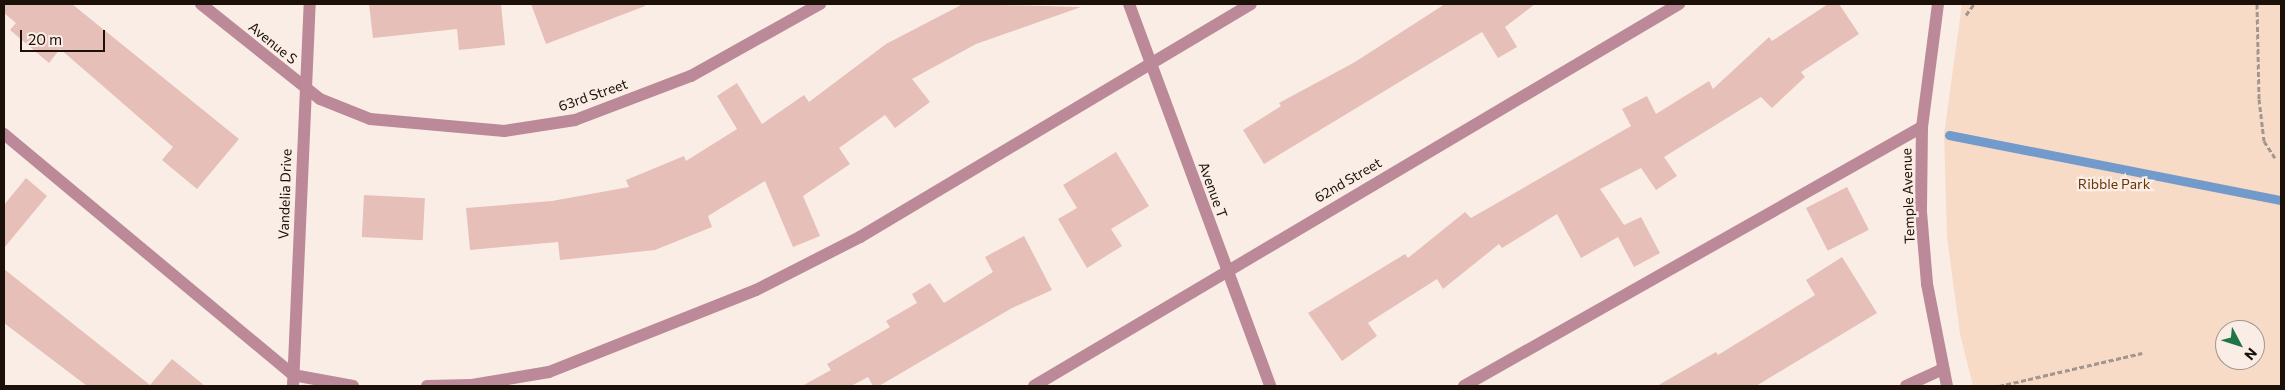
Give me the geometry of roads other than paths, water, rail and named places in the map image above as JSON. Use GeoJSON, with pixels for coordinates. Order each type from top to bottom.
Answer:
{"type":"FeatureCollection","features":[{"type":"Feature","properties":{"kind":"street","name":"Avenue S"},"geometry":{"type":"LineString","coordinates":[[201,4],[304,86]]}},
{"type":"Feature","properties":{"kind":"street","name":"Vandelia Drive"},"geometry":{"type":"LineString","coordinates":[[293,380],[304,86],[310,4]]}},
{"type":"Feature","properties":{"kind":"street","name":"63rd Street"},"geometry":{"type":"LineString","coordinates":[[304,86],[320,99],[370,119],[440,128],[504,131],[575,120],[691,76],[820,4]]}},
{"type":"Feature","properties":{"kind":"street","name":"Avenue T"},"geometry":{"type":"LineString","coordinates":[[1129,4],[1270,386]]}},
{"type":"Feature","properties":{"kind":"street"},"geometry":{"type":"LineString","coordinates":[[427,386],[472,385],[548,372],[756,290],[860,237],[1150,62],[1251,4]]}},
{"type":"Feature","properties":{"kind":"street","name":"62nd Street"},"geometry":{"type":"LineString","coordinates":[[1034,386],[1226,270],[1679,4]]}},
{"type":"Feature","properties":{"kind":"street","name":"Temple Avenue"},"geometry":{"type":"LineString","coordinates":[[1938,4],[1922,127],[1927,284],[1947,386]]}},
{"type":"Feature","properties":{"kind":"street"},"geometry":{"type":"LineString","coordinates":[[1464,386],[1922,127]]}},
{"type":"Feature","properties":{"kind":"street"},"geometry":{"type":"LineString","coordinates":[[4,134],[293,380],[353,386]]}},
{"type":"Feature","properties":{"kind":"street"},"geometry":{"type":"LineString","coordinates":[[1906,386],[1943,369]]}},
{"type":"Feature","properties":{"kind":"waterway"},"geometry":{"type":"LineString","coordinates":[[1949,135],[2281,200]]}},
{"type":"Feature","properties":{"kind":"park label","name":"Ribble Park"},"geometry":{"type":"Point","coordinates":[2114,184]}}]}
